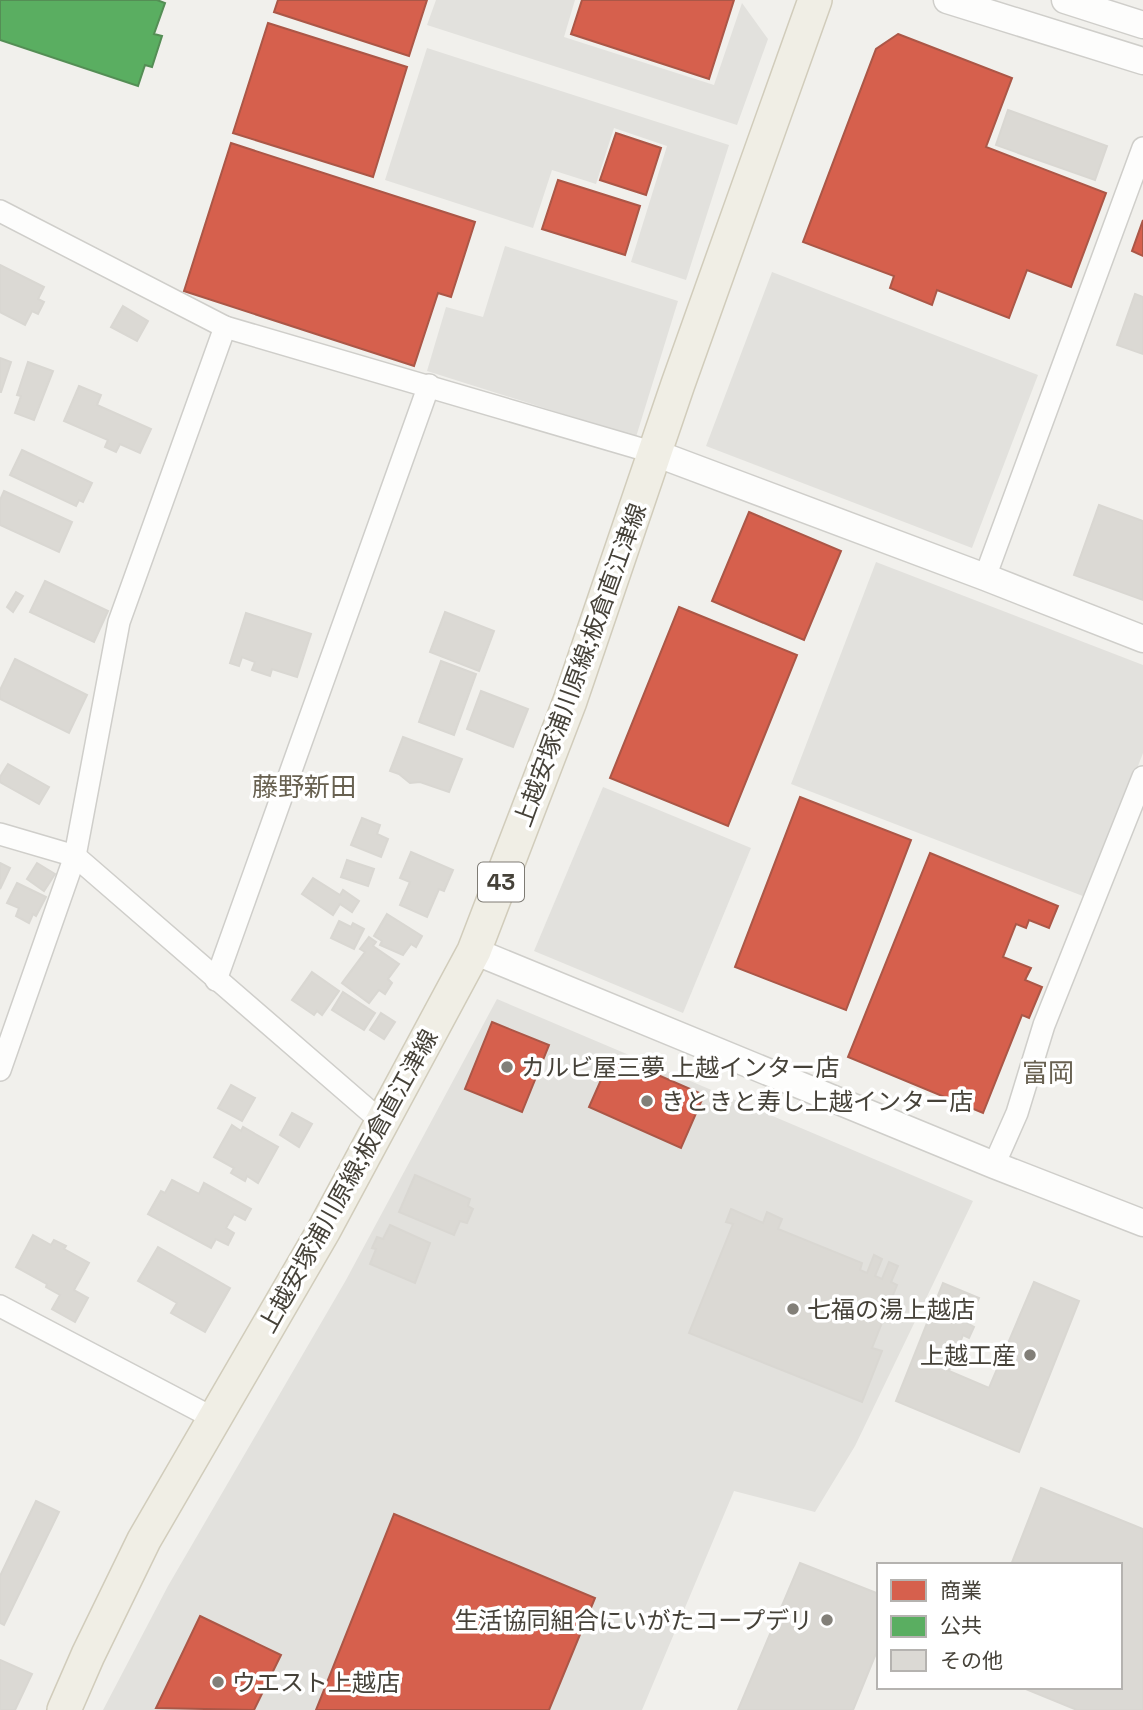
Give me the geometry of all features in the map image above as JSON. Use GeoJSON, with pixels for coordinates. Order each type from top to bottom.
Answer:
{"type":"FeatureCollection","features":[{"type":"Feature","properties":{"kind":"main road","name":"上越安塚浦川原線;板倉直江津線"},"geometry":{"type":"LineString","coordinates":[[64,1710],[144,1541],[324,1230],[474,951],[570,701],[815,0]]}},
{"type":"Feature","properties":{"kind":"street"},"geometry":{"type":"LineString","coordinates":[[947,0],[1143,61]]}},
{"type":"Feature","properties":{"kind":"street"},"geometry":{"type":"LineString","coordinates":[[1065,0],[1143,25]]}},
{"type":"Feature","properties":{"kind":"street"},"geometry":{"type":"LineString","coordinates":[[985,577],[1143,148]]}},
{"type":"Feature","properties":{"kind":"street"},"geometry":{"type":"LineString","coordinates":[[0,211],[225,327],[655,453],[1143,639]]}},
{"type":"Feature","properties":{"kind":"street"},"geometry":{"type":"LineString","coordinates":[[0,1070],[75,856],[119,622],[225,327]]}},
{"type":"Feature","properties":{"kind":"street"},"geometry":{"type":"LineString","coordinates":[[216,980],[429,386]]}},
{"type":"Feature","properties":{"kind":"street"},"geometry":{"type":"LineString","coordinates":[[993,1165],[1017,1113],[1044,1025],[1143,778]]}},
{"type":"Feature","properties":{"kind":"street"},"geometry":{"type":"LineString","coordinates":[[0,834],[75,856],[382,1122]]}},
{"type":"Feature","properties":{"kind":"street"},"geometry":{"type":"LineString","coordinates":[[474,951],[993,1165],[1143,1223]]}},
{"type":"Feature","properties":{"kind":"street"},"geometry":{"type":"LineString","coordinates":[[0,1306],[215,1419]]}},
{"type":"Feature","properties":{"kind":"shaded area"},"geometry":{"type":"Polygon","coordinates":[[[436,0],[575,0],[564,37],[714,85],[742,3],[768,39],[737,125],[427,25],[436,0]]]}},
{"type":"Feature","properties":{"kind":"shaded area"},"geometry":{"type":"Polygon","coordinates":[[[427,48],[729,145],[686,280],[631,262],[667,146],[614,128],[596,184],[552,170],[533,228],[385,180],[427,48]]]}},
{"type":"Feature","properties":{"kind":"shaded area"},"geometry":{"type":"Polygon","coordinates":[[[505,246],[678,301],[636,437],[427,371],[446,307],[483,317],[505,246]]]}},
{"type":"Feature","properties":{"kind":"shaded area"},"geometry":{"type":"Polygon","coordinates":[[[772,272],[1038,375],[972,548],[706,446],[772,272]]]}},
{"type":"Feature","properties":{"kind":"shaded area"},"geometry":{"type":"Polygon","coordinates":[[[876,562],[1143,665],[1143,753],[1088,898],[791,784],[876,562]]]}},
{"type":"Feature","properties":{"kind":"shaded area"},"geometry":{"type":"Polygon","coordinates":[[[603,787],[751,848],[683,1013],[534,951],[603,787]]]}},
{"type":"Feature","properties":{"kind":"shaded area"},"geometry":{"type":"Polygon","coordinates":[[[497,999],[973,1201],[855,1446],[815,1512],[734,1491],[642,1710],[103,1710],[168,1586],[346,1280],[497,999]]]}},
{"type":"Feature","properties":{"kind":"building: 商業"},"geometry":{"type":"Polygon","coordinates":[[[278,0],[427,0],[409,56],[274,12],[278,0]]]}},
{"type":"Feature","properties":{"kind":"building: 商業"},"geometry":{"type":"Polygon","coordinates":[[[582,0],[734,0],[709,79],[571,34],[582,0]]]}},
{"type":"Feature","properties":{"kind":"building: 商業"},"geometry":{"type":"Polygon","coordinates":[[[268,23],[407,67],[373,177],[233,133],[268,23]]]}},
{"type":"Feature","properties":{"kind":"building: 商業"},"geometry":{"type":"Polygon","coordinates":[[[898,34],[1012,78],[986,147],[1106,193],[1071,287],[1027,270],[1009,318],[937,290],[932,305],[890,288],[894,276],[803,242],[876,49],[898,34]]]}},
{"type":"Feature","properties":{"kind":"building: 商業"},"geometry":{"type":"Polygon","coordinates":[[[616,133],[661,148],[646,195],[600,180],[616,133]]]}},
{"type":"Feature","properties":{"kind":"building: 商業"},"geometry":{"type":"Polygon","coordinates":[[[231,143],[475,222],[451,297],[438,293],[414,366],[184,291],[231,143]]]}},
{"type":"Feature","properties":{"kind":"building: 商業"},"geometry":{"type":"Polygon","coordinates":[[[558,180],[640,206],[625,255],[542,229],[558,180]]]}},
{"type":"Feature","properties":{"kind":"building: 商業"},"geometry":{"type":"Polygon","coordinates":[[[1143,220],[1143,256],[1132,251],[1143,220]]]}},
{"type":"Feature","properties":{"kind":"building: 商業"},"geometry":{"type":"Polygon","coordinates":[[[749,512],[841,551],[804,640],[712,601],[749,512]]]}},
{"type":"Feature","properties":{"kind":"building: 商業"},"geometry":{"type":"Polygon","coordinates":[[[679,607],[797,655],[728,826],[610,778],[679,607]]]}},
{"type":"Feature","properties":{"kind":"building: 商業"},"geometry":{"type":"Polygon","coordinates":[[[800,797],[911,840],[846,1010],[735,967],[800,797]]]}},
{"type":"Feature","properties":{"kind":"building: 商業"},"geometry":{"type":"Polygon","coordinates":[[[930,853],[1058,906],[1049,928],[1029,920],[1026,928],[1016,924],[1003,957],[1031,968],[1025,980],[1042,987],[1029,1018],[1022,1015],[983,1113],[848,1057],[930,853]]]}},
{"type":"Feature","properties":{"kind":"building: 商業","name":"カルビ屋三夢 上越インター店"},"geometry":{"type":"Polygon","coordinates":[[[492,1022],[549,1045],[522,1112],[465,1089],[492,1022]]]}},
{"type":"Feature","properties":{"kind":"building: 商業","name":"きときと寿し上越インター店"},"geometry":{"type":"Polygon","coordinates":[[[612,1055],[704,1095],[681,1148],[589,1107],[612,1055]]]}},
{"type":"Feature","properties":{"kind":"building: 商業"},"geometry":{"type":"Polygon","coordinates":[[[394,1514],[595,1598],[549,1710],[316,1710],[394,1514]]]}},
{"type":"Feature","properties":{"kind":"building: 商業","name":"ウエスト上越店"},"geometry":{"type":"Polygon","coordinates":[[[200,1616],[281,1655],[254,1710],[156,1708],[200,1616]]]}},
{"type":"Feature","properties":{"kind":"building: 公共"},"geometry":{"type":"Polygon","coordinates":[[[0,0],[157,0],[165,3],[154,34],[162,36],[152,67],[145,65],[138,86],[0,40],[0,0]]]}},
{"type":"Feature","properties":{"kind":"building: その他"},"geometry":{"type":"Polygon","coordinates":[[[1008,110],[1107,146],[1095,180],[996,145],[1008,110]]]}},
{"type":"Feature","properties":{"kind":"building: その他"},"geometry":{"type":"Polygon","coordinates":[[[0,265],[44,287],[38,299],[44,302],[38,314],[32,311],[25,325],[0,312],[0,265]]]}},
{"type":"Feature","properties":{"kind":"building: その他"},"geometry":{"type":"Polygon","coordinates":[[[1135,294],[1143,297],[1143,354],[1117,345],[1135,294]]]}},
{"type":"Feature","properties":{"kind":"building: その他"},"geometry":{"type":"Polygon","coordinates":[[[123,306],[148,321],[137,341],[111,327],[123,306]]]}},
{"type":"Feature","properties":{"kind":"building: その他"},"geometry":{"type":"Polygon","coordinates":[[[0,358],[11,362],[1,392],[0,392],[0,358]]]}},
{"type":"Feature","properties":{"kind":"building: その他"},"geometry":{"type":"Polygon","coordinates":[[[28,362],[53,371],[34,420],[15,413],[21,396],[17,395],[28,362]]]}},
{"type":"Feature","properties":{"kind":"building: その他"},"geometry":{"type":"Polygon","coordinates":[[[79,386],[101,395],[97,405],[151,429],[140,453],[120,444],[116,452],[105,447],[108,440],[64,421],[79,386]]]}},
{"type":"Feature","properties":{"kind":"building: その他"},"geometry":{"type":"Polygon","coordinates":[[[22,450],[92,483],[83,502],[79,500],[76,506],[10,475],[22,450]]]}},
{"type":"Feature","properties":{"kind":"building: その他"},"geometry":{"type":"Polygon","coordinates":[[[4,491],[72,522],[59,552],[0,525],[0,500],[4,491]]]}},
{"type":"Feature","properties":{"kind":"building: その他"},"geometry":{"type":"Polygon","coordinates":[[[1099,505],[1143,521],[1143,600],[1074,575],[1099,505]]]}},
{"type":"Feature","properties":{"kind":"building: その他"},"geometry":{"type":"Polygon","coordinates":[[[45,581],[108,611],[94,642],[30,612],[45,581]]]}},
{"type":"Feature","properties":{"kind":"building: その他"},"geometry":{"type":"Polygon","coordinates":[[[16,592],[23,596],[13,612],[7,607],[16,592]]]}},
{"type":"Feature","properties":{"kind":"building: その他"},"geometry":{"type":"Polygon","coordinates":[[[445,612],[494,631],[479,671],[430,652],[445,612]]]}},
{"type":"Feature","properties":{"kind":"building: その他"},"geometry":{"type":"Polygon","coordinates":[[[246,613],[311,634],[297,677],[272,669],[270,676],[252,670],[255,662],[242,657],[239,666],[230,663],[246,613]]]}},
{"type":"Feature","properties":{"kind":"building: その他"},"geometry":{"type":"Polygon","coordinates":[[[15,659],[87,695],[69,733],[0,699],[0,690],[15,659]]]}},
{"type":"Feature","properties":{"kind":"building: その他"},"geometry":{"type":"Polygon","coordinates":[[[441,661],[476,674],[454,735],[419,722],[441,661]]]}},
{"type":"Feature","properties":{"kind":"building: その他"},"geometry":{"type":"Polygon","coordinates":[[[481,691],[528,709],[513,747],[467,729],[481,691]]]}},
{"type":"Feature","properties":{"kind":"building: その他"},"geometry":{"type":"Polygon","coordinates":[[[403,737],[462,759],[449,792],[420,782],[410,783],[390,771],[403,737]]]}},
{"type":"Feature","properties":{"kind":"building: その他"},"geometry":{"type":"Polygon","coordinates":[[[8,764],[49,787],[39,804],[0,782],[8,764]]]}},
{"type":"Feature","properties":{"kind":"building: その他"},"geometry":{"type":"Polygon","coordinates":[[[362,818],[380,825],[377,834],[388,839],[381,857],[351,845],[362,818]]]}},
{"type":"Feature","properties":{"kind":"building: その他"},"geometry":{"type":"Polygon","coordinates":[[[411,852],[453,870],[444,891],[439,889],[427,917],[400,905],[410,882],[400,878],[411,852]]]}},
{"type":"Feature","properties":{"kind":"building: その他"},"geometry":{"type":"Polygon","coordinates":[[[347,860],[374,869],[368,886],[341,877],[347,860]]]}},
{"type":"Feature","properties":{"kind":"building: その他"},"geometry":{"type":"Polygon","coordinates":[[[0,863],[10,868],[0,889],[0,863]]]}},
{"type":"Feature","properties":{"kind":"building: その他"},"geometry":{"type":"Polygon","coordinates":[[[37,863],[55,874],[44,891],[27,879],[37,863]]]}},
{"type":"Feature","properties":{"kind":"building: その他"},"geometry":{"type":"Polygon","coordinates":[[[313,878],[340,895],[343,890],[359,901],[352,912],[340,904],[333,915],[302,894],[313,878]]]}},
{"type":"Feature","properties":{"kind":"building: その他"},"geometry":{"type":"Polygon","coordinates":[[[17,883],[46,897],[29,923],[16,916],[19,908],[7,903],[17,883]]]}},
{"type":"Feature","properties":{"kind":"building: その他"},"geometry":{"type":"Polygon","coordinates":[[[387,914],[422,936],[416,947],[411,944],[403,955],[380,945],[382,941],[374,936],[387,914]]]}},
{"type":"Feature","properties":{"kind":"building: その他"},"geometry":{"type":"Polygon","coordinates":[[[339,921],[351,927],[353,923],[364,929],[354,949],[331,938],[339,921]]]}},
{"type":"Feature","properties":{"kind":"building: その他"},"geometry":{"type":"Polygon","coordinates":[[[369,937],[376,942],[373,946],[399,964],[388,979],[392,983],[385,994],[379,990],[369,1003],[342,983],[365,952],[360,949],[369,937]]]}},
{"type":"Feature","properties":{"kind":"building: その他"},"geometry":{"type":"Polygon","coordinates":[[[312,972],[339,991],[322,1015],[317,1011],[314,1015],[292,1000],[312,972]]]}},
{"type":"Feature","properties":{"kind":"building: その他"},"geometry":{"type":"Polygon","coordinates":[[[343,992],[375,1013],[364,1030],[332,1010],[343,992]]]}},
{"type":"Feature","properties":{"kind":"building: その他"},"geometry":{"type":"Polygon","coordinates":[[[381,1013],[395,1022],[384,1039],[370,1030],[381,1013]]]}},
{"type":"Feature","properties":{"kind":"building: その他"},"geometry":{"type":"Polygon","coordinates":[[[231,1085],[255,1098],[242,1121],[218,1108],[231,1085]]]}},
{"type":"Feature","properties":{"kind":"building: その他"},"geometry":{"type":"Polygon","coordinates":[[[292,1113],[312,1124],[299,1147],[280,1135],[292,1113]]]}},
{"type":"Feature","properties":{"kind":"building: その他"},"geometry":{"type":"Polygon","coordinates":[[[232,1125],[241,1131],[243,1127],[278,1147],[258,1183],[247,1176],[245,1181],[231,1173],[234,1168],[214,1157],[232,1125]]]}},
{"type":"Feature","properties":{"kind":"building: その他"},"geometry":{"type":"Polygon","coordinates":[[[415,1175],[470,1199],[468,1206],[473,1209],[467,1223],[460,1221],[454,1235],[399,1212],[415,1175]]]}},
{"type":"Feature","properties":{"kind":"building: その他"},"geometry":{"type":"Polygon","coordinates":[[[172,1180],[199,1194],[204,1183],[251,1209],[245,1220],[234,1214],[226,1228],[234,1233],[228,1245],[216,1239],[211,1248],[148,1214],[161,1191],[165,1193],[172,1180]]]}},
{"type":"Feature","properties":{"kind":"building: その他","name":"七福の湯上越店"},"geometry":{"type":"Polygon","coordinates":[[[731,1209],[763,1223],[767,1212],[782,1219],[778,1229],[862,1263],[860,1270],[867,1273],[874,1255],[882,1259],[875,1276],[882,1279],[889,1262],[898,1266],[891,1282],[897,1285],[872,1348],[882,1351],[862,1402],[689,1333],[733,1224],[726,1222],[731,1209]]]}},
{"type":"Feature","properties":{"kind":"building: その他"},"geometry":{"type":"Polygon","coordinates":[[[390,1225],[430,1243],[415,1283],[370,1264],[377,1237],[383,1239],[390,1225]]]}},
{"type":"Feature","properties":{"kind":"building: その他"},"geometry":{"type":"Polygon","coordinates":[[[33,1235],[51,1245],[54,1240],[66,1246],[64,1249],[89,1263],[74,1290],[88,1298],[75,1322],[52,1309],[60,1295],[46,1287],[47,1284],[16,1267],[33,1235]]]}},
{"type":"Feature","properties":{"kind":"building: その他"},"geometry":{"type":"Polygon","coordinates":[[[158,1247],[230,1288],[205,1332],[171,1313],[177,1303],[138,1281],[158,1247]]]}},
{"type":"Feature","properties":{"kind":"building: その他","name":"上越工産"},"geometry":{"type":"Polygon","coordinates":[[[1034,1282],[1079,1301],[1019,1452],[896,1401],[943,1283],[979,1298],[967,1323],[974,1327],[969,1338],[963,1335],[949,1371],[989,1388],[1034,1282]]]}},
{"type":"Feature","properties":{"kind":"building: その他"},"geometry":{"type":"Polygon","coordinates":[[[1041,1488],[1143,1529],[1143,1710],[1077,1710],[1026,1689],[1122,1689],[1122,1563],[1012,1563],[1041,1488]]]}},
{"type":"Feature","properties":{"kind":"building: その他"},"geometry":{"type":"Polygon","coordinates":[[[36,1501],[59,1512],[4,1625],[0,1623],[0,1576],[36,1501]]]}},
{"type":"Feature","properties":{"kind":"building: その他","name":"生活協同組合にいがたコープデリ"},"geometry":{"type":"Polygon","coordinates":[[[800,1563],[877,1593],[877,1651],[853,1710],[738,1710],[800,1563]]]}},
{"type":"Feature","properties":{"kind":"building: その他"},"geometry":{"type":"Polygon","coordinates":[[[0,1660],[32,1674],[15,1710],[0,1710],[0,1660]]]}},
{"type":"Feature","properties":{"kind":"place","name":"カルビ屋三夢 上越インター店"},"geometry":{"type":"Point","coordinates":[507,1067]}},
{"type":"Feature","properties":{"kind":"place","name":"きときと寿し上越インター店"},"geometry":{"type":"Point","coordinates":[647,1101]}},
{"type":"Feature","properties":{"kind":"place","name":"七福の湯上越店"},"geometry":{"type":"Point","coordinates":[793,1309]}},
{"type":"Feature","properties":{"kind":"place","name":"上越工産"},"geometry":{"type":"Point","coordinates":[1030,1355]}},
{"type":"Feature","properties":{"kind":"place","name":"生活協同組合にいがたコープデリ"},"geometry":{"type":"Point","coordinates":[827,1620]}},
{"type":"Feature","properties":{"kind":"place","name":"ウエスト上越店"},"geometry":{"type":"Point","coordinates":[218,1682]}},
{"type":"Feature","properties":{"kind":"district","name":"藤野新田"},"geometry":{"type":"Point","coordinates":[304,787]}},
{"type":"Feature","properties":{"kind":"district","name":"富岡"},"geometry":{"type":"Point","coordinates":[1048,1073]}}]}
